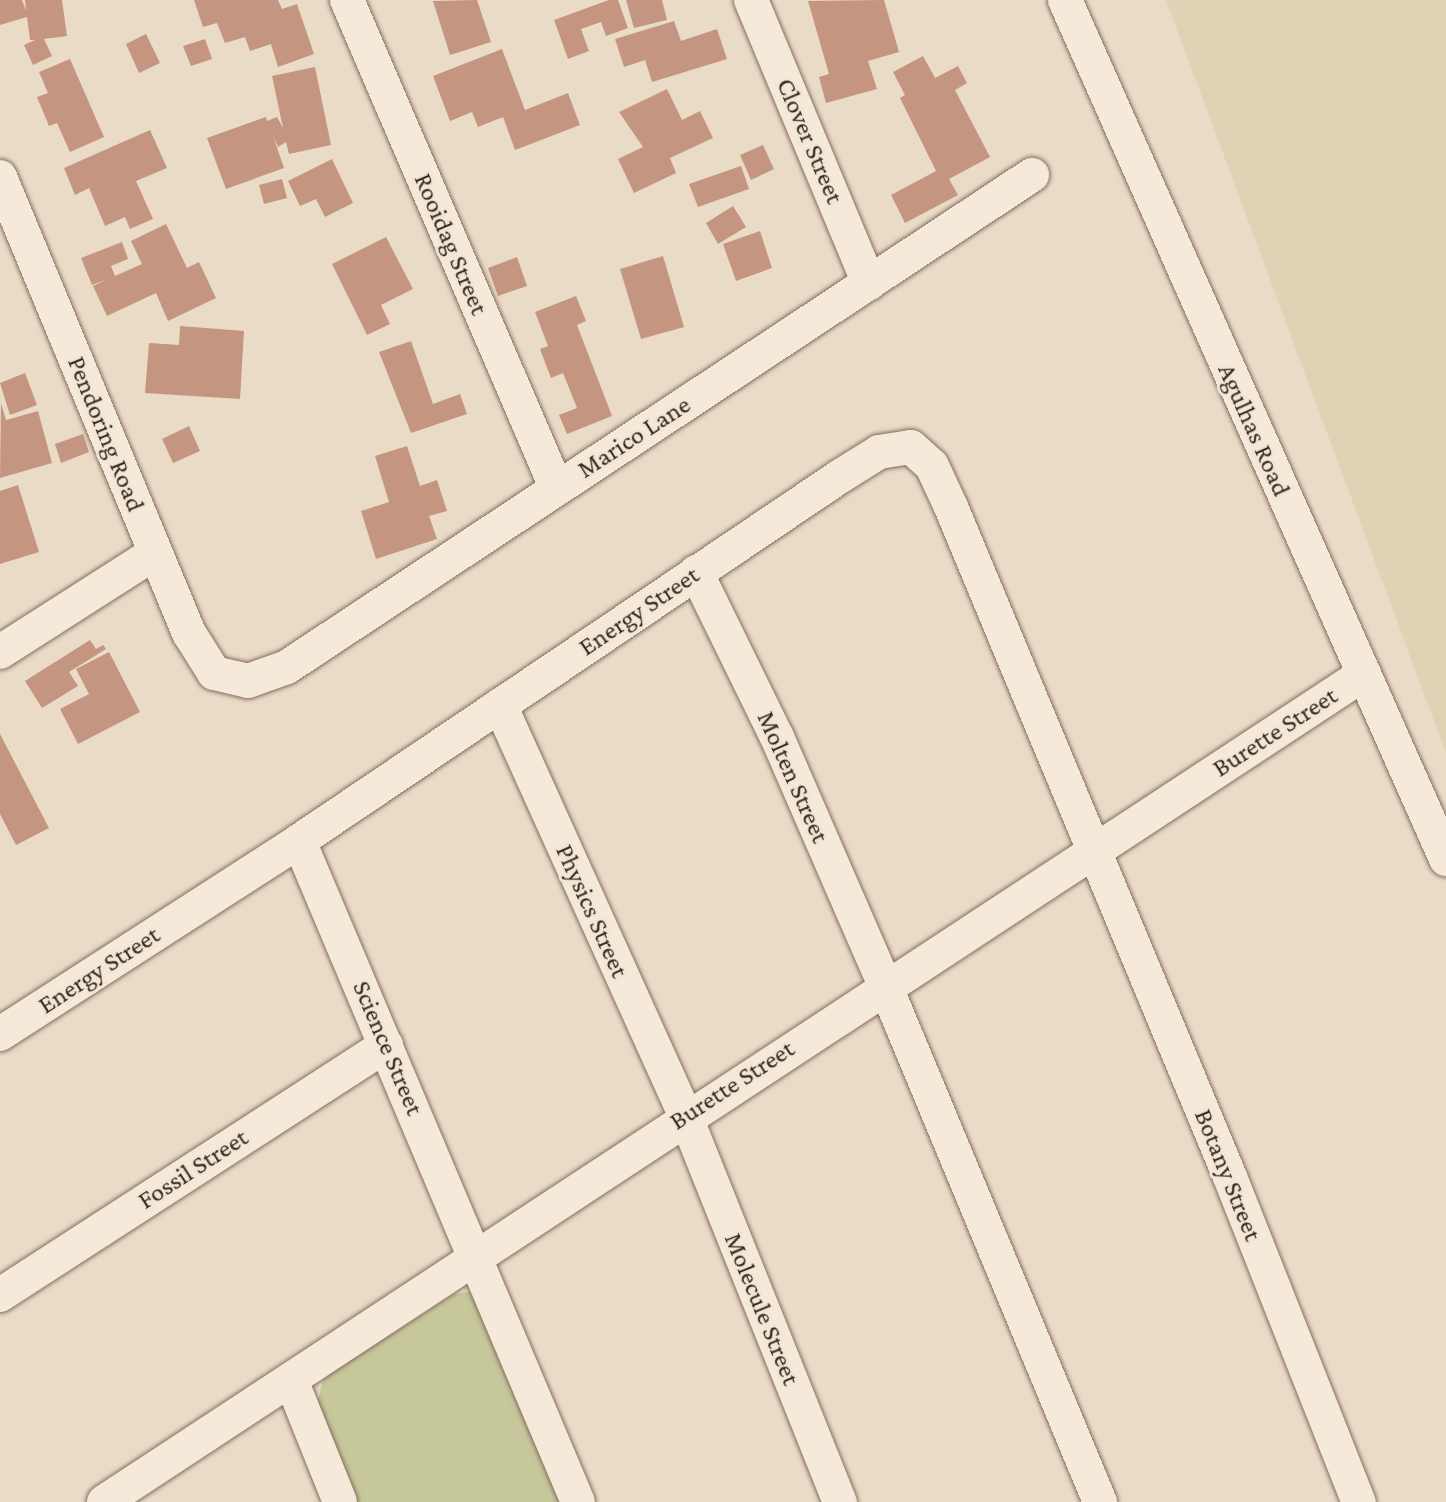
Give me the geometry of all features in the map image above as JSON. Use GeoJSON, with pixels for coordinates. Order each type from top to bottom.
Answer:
{"type":"FeatureCollection","features":[{"type":"Feature","properties":{"kind":"street","name":"Rooidag Street"},"geometry":{"type":"LineString","coordinates":[[347,0],[556,487]]}},
{"type":"Feature","properties":{"kind":"street","name":"Clover Street"},"geometry":{"type":"LineString","coordinates":[[751,0],[869,283]]}},
{"type":"Feature","properties":{"kind":"street","name":"Agulhas Road"},"geometry":{"type":"LineString","coordinates":[[1065,0],[1446,859]]}},
{"type":"Feature","properties":{"kind":"street","name":"Marico Lane"},"geometry":{"type":"LineString","coordinates":[[230,679],[248,681],[287,667],[1032,175]]}},
{"type":"Feature","properties":{"kind":"street","name":"Pendoring Road"},"geometry":{"type":"LineString","coordinates":[[0,177],[155,553],[203,658],[214,673],[230,679]]}},
{"type":"Feature","properties":{"kind":"street","name":"Energy Street"},"geometry":{"type":"LineString","coordinates":[[0,1034],[299,841],[879,452],[906,446],[922,454],[951,507],[1093,849]]}},
{"type":"Feature","properties":{"kind":"street"},"geometry":{"type":"LineString","coordinates":[[0,652],[155,553]]}},
{"type":"Feature","properties":{"kind":"street","name":"Molten Street"},"geometry":{"type":"LineString","coordinates":[[696,572],[777,737],[885,985]]}},
{"type":"Feature","properties":{"kind":"street","name":"Burette Street"},"geometry":{"type":"LineString","coordinates":[[104,1502],[685,1115],[1364,674]]}},
{"type":"Feature","properties":{"kind":"street","name":"Physics Street"},"geometry":{"type":"LineString","coordinates":[[500,705],[685,1115]]}},
{"type":"Feature","properties":{"kind":"street","name":"Science Street"},"geometry":{"type":"LineString","coordinates":[[299,841],[475,1256]]}},
{"type":"Feature","properties":{"kind":"street","name":"Botany Street"},"geometry":{"type":"LineString","coordinates":[[1093,849],[1359,1502]]}},
{"type":"Feature","properties":{"kind":"street"},"geometry":{"type":"LineString","coordinates":[[885,985],[1100,1502]]}},
{"type":"Feature","properties":{"kind":"street","name":"Fossil Street"},"geometry":{"type":"LineString","coordinates":[[0,1295],[386,1045]]}},
{"type":"Feature","properties":{"kind":"street","name":"Molecule Street"},"geometry":{"type":"LineString","coordinates":[[685,1115],[840,1502]]}},
{"type":"Feature","properties":{"kind":"street"},"geometry":{"type":"LineString","coordinates":[[475,1256],[578,1502]]}},
{"type":"Feature","properties":{"kind":"street"},"geometry":{"type":"LineString","coordinates":[[291,1380],[340,1502]]}},
{"type":"Feature","properties":{"kind":"shaded area"},"geometry":{"type":"Polygon","coordinates":[[[1166,0],[1446,0],[1446,753],[1166,0]]]}},
{"type":"Feature","properties":{"kind":"green space"},"geometry":{"type":"Polygon","coordinates":[[[468,1292],[477,1297],[565,1502],[356,1502],[317,1404],[324,1376],[454,1294],[468,1292]]]}},
{"type":"Feature","properties":{"kind":"building"},"geometry":{"type":"Polygon","coordinates":[[[0,0],[22,0],[26,11],[25,0],[62,0],[67,36],[44,39],[52,56],[33,65],[24,45],[35,40],[30,40],[27,17],[0,25],[0,0]]]}},
{"type":"Feature","properties":{"kind":"building"},"geometry":{"type":"Polygon","coordinates":[[[194,0],[278,0],[282,9],[297,4],[314,54],[278,67],[271,44],[250,51],[245,37],[225,43],[217,23],[203,27],[194,0]]]}},
{"type":"Feature","properties":{"kind":"building"},"geometry":{"type":"Polygon","coordinates":[[[477,0],[491,42],[450,55],[433,1],[477,0]]]}},
{"type":"Feature","properties":{"kind":"building"},"geometry":{"type":"Polygon","coordinates":[[[609,0],[618,0],[628,28],[606,36],[601,22],[581,29],[589,51],[568,59],[554,20],[609,0]]]}},
{"type":"Feature","properties":{"kind":"building"},"geometry":{"type":"Polygon","coordinates":[[[626,0],[662,0],[667,20],[634,28],[626,0]]]}},
{"type":"Feature","properties":{"kind":"building"},"geometry":{"type":"Polygon","coordinates":[[[884,0],[899,52],[868,61],[877,89],[826,103],[819,77],[829,74],[808,1],[884,0]]]}},
{"type":"Feature","properties":{"kind":"building"},"geometry":{"type":"Polygon","coordinates":[[[674,21],[681,41],[717,29],[727,59],[652,82],[645,60],[624,67],[615,39],[674,21]]]}},
{"type":"Feature","properties":{"kind":"building"},"geometry":{"type":"Polygon","coordinates":[[[146,34],[160,63],[139,73],[126,44],[146,34]]]}},
{"type":"Feature","properties":{"kind":"building"},"geometry":{"type":"Polygon","coordinates":[[[205,39],[212,59],[191,66],[183,46],[205,39]]]}},
{"type":"Feature","properties":{"kind":"building"},"geometry":{"type":"Polygon","coordinates":[[[502,49],[525,110],[568,93],[580,125],[515,150],[503,117],[478,127],[472,112],[450,121],[433,76],[502,49]]]}},
{"type":"Feature","properties":{"kind":"building"},"geometry":{"type":"Polygon","coordinates":[[[923,56],[935,78],[958,66],[967,83],[955,90],[990,157],[949,179],[958,195],[905,223],[891,195],[936,171],[900,98],[905,95],[893,72],[923,56]]]}},
{"type":"Feature","properties":{"kind":"building"},"geometry":{"type":"Polygon","coordinates":[[[70,59],[104,137],[70,152],[57,123],[49,126],[37,97],[48,93],[39,72],[70,59]]]}},
{"type":"Feature","properties":{"kind":"building"},"geometry":{"type":"Polygon","coordinates":[[[315,67],[331,145],[289,154],[286,142],[278,147],[273,136],[284,168],[226,189],[207,138],[266,117],[267,121],[277,117],[283,128],[272,76],[315,67]]]}},
{"type":"Feature","properties":{"kind":"building"},"geometry":{"type":"Polygon","coordinates":[[[667,89],[682,120],[700,111],[713,138],[670,158],[676,173],[634,193],[618,159],[643,147],[619,112],[667,89]]]}},
{"type":"Feature","properties":{"kind":"building"},"geometry":{"type":"Polygon","coordinates":[[[150,130],[167,168],[136,181],[153,219],[130,229],[125,217],[105,226],[89,188],[75,195],[64,168],[150,130]]]}},
{"type":"Feature","properties":{"kind":"building"},"geometry":{"type":"Polygon","coordinates":[[[763,145],[774,169],[751,180],[740,155],[763,145]]]}},
{"type":"Feature","properties":{"kind":"building"},"geometry":{"type":"Polygon","coordinates":[[[332,159],[353,203],[325,217],[316,199],[300,206],[288,181],[332,159]]]}},
{"type":"Feature","properties":{"kind":"building"},"geometry":{"type":"Polygon","coordinates":[[[741,166],[749,189],[698,207],[689,184],[741,166]]]}},
{"type":"Feature","properties":{"kind":"building"},"geometry":{"type":"Polygon","coordinates":[[[282,179],[287,198],[264,204],[259,185],[282,179]]]}},
{"type":"Feature","properties":{"kind":"building"},"geometry":{"type":"Polygon","coordinates":[[[733,206],[746,227],[718,244],[706,223],[733,206]]]}},
{"type":"Feature","properties":{"kind":"building"},"geometry":{"type":"Polygon","coordinates":[[[166,224],[187,268],[199,262],[216,298],[168,321],[156,293],[107,316],[93,286],[107,279],[92,285],[81,258],[122,242],[128,259],[111,266],[115,276],[142,264],[131,241],[166,224]]]}},
{"type":"Feature","properties":{"kind":"building"},"geometry":{"type":"Polygon","coordinates":[[[760,231],[772,268],[736,281],[723,244],[760,231]]]}},
{"type":"Feature","properties":{"kind":"building"},"geometry":{"type":"Polygon","coordinates":[[[386,237],[413,289],[381,305],[390,324],[367,335],[332,264],[386,237]]]}},
{"type":"Feature","properties":{"kind":"building"},"geometry":{"type":"Polygon","coordinates":[[[663,256],[684,327],[641,339],[620,269],[663,256]]]}},
{"type":"Feature","properties":{"kind":"building"},"geometry":{"type":"Polygon","coordinates":[[[517,257],[527,286],[498,296],[488,268],[517,257]]]}},
{"type":"Feature","properties":{"kind":"building"},"geometry":{"type":"Polygon","coordinates":[[[576,296],[586,321],[577,325],[612,416],[567,434],[559,415],[577,408],[563,373],[551,378],[540,349],[548,346],[535,312],[576,296]]]}},
{"type":"Feature","properties":{"kind":"building"},"geometry":{"type":"Polygon","coordinates":[[[180,326],[244,331],[240,399],[145,393],[149,343],[179,345],[180,326]]]}},
{"type":"Feature","properties":{"kind":"building"},"geometry":{"type":"Polygon","coordinates":[[[411,341],[433,404],[460,394],[467,414],[411,433],[379,352],[411,341]]]}},
{"type":"Feature","properties":{"kind":"building"},"geometry":{"type":"Polygon","coordinates":[[[25,373],[37,405],[10,415],[0,383],[25,373]]]}},
{"type":"Feature","properties":{"kind":"building"},"geometry":{"type":"Polygon","coordinates":[[[1,403],[6,420],[38,411],[52,463],[0,478],[1,403]]]}},
{"type":"Feature","properties":{"kind":"building"},"geometry":{"type":"Polygon","coordinates":[[[189,426],[200,451],[173,463],[162,439],[189,426]]]}},
{"type":"Feature","properties":{"kind":"building"},"geometry":{"type":"Polygon","coordinates":[[[83,434],[89,452],[61,463],[55,444],[83,434]]]}},
{"type":"Feature","properties":{"kind":"building"},"geometry":{"type":"Polygon","coordinates":[[[407,446],[420,486],[437,480],[447,511],[429,516],[437,539],[376,559],[361,511],[389,502],[375,456],[407,446]]]}},
{"type":"Feature","properties":{"kind":"building"},"geometry":{"type":"Polygon","coordinates":[[[18,485],[39,552],[0,564],[0,491],[18,485]]]}},
{"type":"Feature","properties":{"kind":"building"},"geometry":{"type":"Polygon","coordinates":[[[90,640],[96,649],[103,645],[106,649],[69,672],[78,686],[42,708],[25,681],[90,640]]]}},
{"type":"Feature","properties":{"kind":"building"},"geometry":{"type":"Polygon","coordinates":[[[109,652],[140,712],[78,744],[60,709],[89,694],[76,669],[109,652]]]}},
{"type":"Feature","properties":{"kind":"building"},"geometry":{"type":"Polygon","coordinates":[[[0,734],[49,828],[16,845],[0,814],[0,734]]]}}]}
